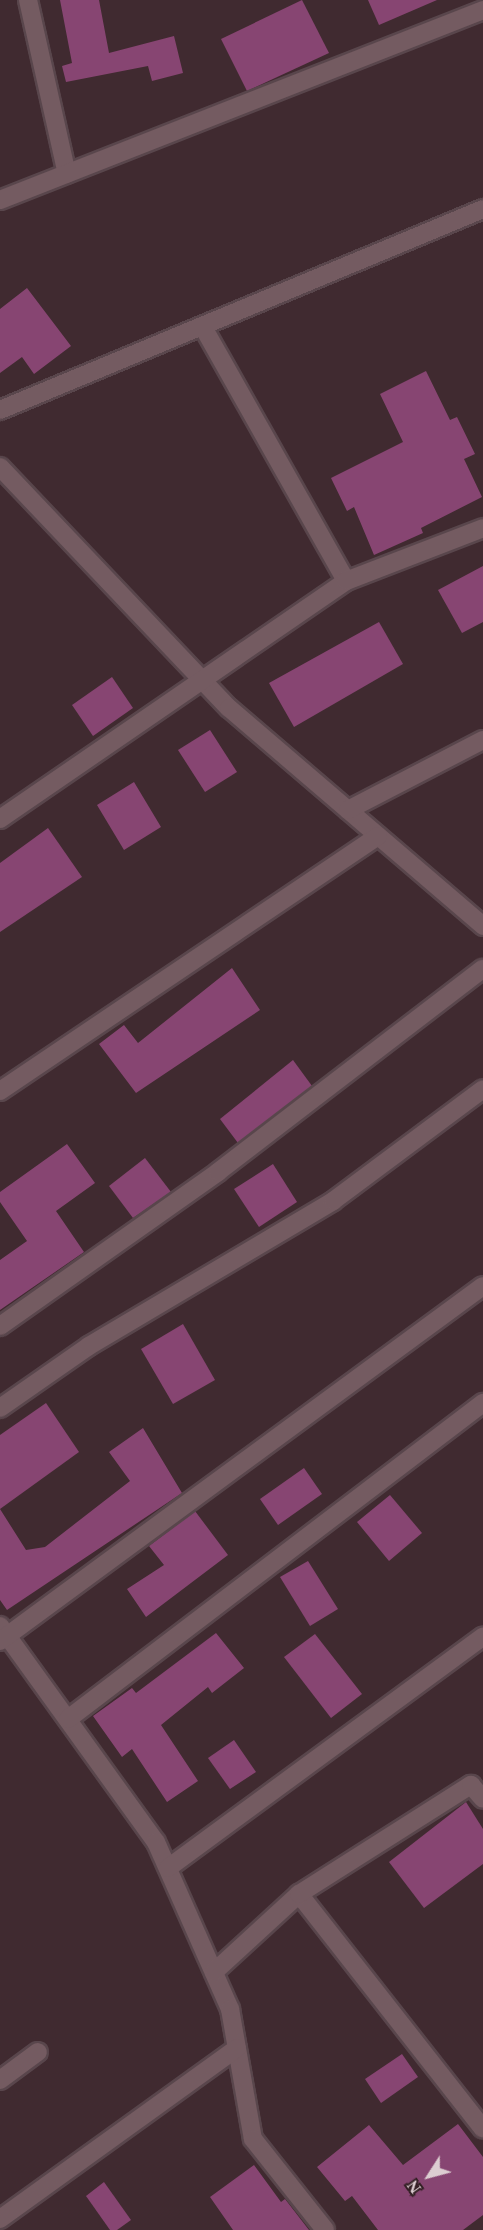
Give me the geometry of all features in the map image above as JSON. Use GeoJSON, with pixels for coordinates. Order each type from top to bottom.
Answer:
{"type":"FeatureCollection","features":[{"type":"Feature","properties":{"kind":"street"},"geometry":{"type":"LineString","coordinates":[[28,0],[67,174]]}},
{"type":"Feature","properties":{"kind":"street"},"geometry":{"type":"LineString","coordinates":[[0,200],[483,10]]}},
{"type":"Feature","properties":{"kind":"street"},"geometry":{"type":"LineString","coordinates":[[0,410],[483,209]]}},
{"type":"Feature","properties":{"kind":"street"},"geometry":{"type":"LineString","coordinates":[[203,327],[346,581]]}},
{"type":"Feature","properties":{"kind":"street"},"geometry":{"type":"LineString","coordinates":[[0,467],[202,680],[378,836],[475,909],[483,926]]}},
{"type":"Feature","properties":{"kind":"street"},"geometry":{"type":"LineString","coordinates":[[0,819],[346,581],[483,528]]}},
{"type":"Feature","properties":{"kind":"street"},"geometry":{"type":"LineString","coordinates":[[348,810],[483,740]]}},
{"type":"Feature","properties":{"kind":"street"},"geometry":{"type":"LineString","coordinates":[[0,1091],[378,836]]}},
{"type":"Feature","properties":{"kind":"street"},"geometry":{"type":"LineString","coordinates":[[0,1326],[218,1172],[483,969]]}},
{"type":"Feature","properties":{"kind":"street"},"geometry":{"type":"LineString","coordinates":[[0,1408],[89,1346],[333,1201],[483,1089]]}},
{"type":"Feature","properties":{"kind":"street"},"geometry":{"type":"LineString","coordinates":[[325,2230],[253,2139],[230,2009],[156,1842],[68,1719],[2,1634],[483,1286]]}},
{"type":"Feature","properties":{"kind":"street"},"geometry":{"type":"LineString","coordinates":[[68,1719],[483,1403]]}},
{"type":"Feature","properties":{"kind":"street"},"geometry":{"type":"LineString","coordinates":[[168,1868],[483,1637]]}},
{"type":"Feature","properties":{"kind":"street"},"geometry":{"type":"LineString","coordinates":[[214,1972],[299,1894],[471,1785],[483,1799]]}},
{"type":"Feature","properties":{"kind":"street"},"geometry":{"type":"LineString","coordinates":[[299,1894],[483,2129]]}},
{"type":"Feature","properties":{"kind":"street"},"geometry":{"type":"LineString","coordinates":[[0,2219],[237,2048]]}},
{"type":"Feature","properties":{"kind":"street"},"geometry":{"type":"LineString","coordinates":[[0,2080],[38,2052]]}},
{"type":"Feature","properties":{"kind":"building"},"geometry":{"type":"Polygon","coordinates":[[[60,0],[99,0],[109,53],[174,36],[183,73],[152,81],[148,66],[66,82],[62,66],[72,63],[60,0]]]}},
{"type":"Feature","properties":{"kind":"building"},"geometry":{"type":"Polygon","coordinates":[[[302,0],[329,53],[247,91],[221,39],[302,0]]]}},
{"type":"Feature","properties":{"kind":"building"},"geometry":{"type":"Polygon","coordinates":[[[368,0],[437,0],[379,25],[368,0]]]}},
{"type":"Feature","properties":{"kind":"building"},"geometry":{"type":"Polygon","coordinates":[[[27,288],[71,346],[34,374],[22,357],[0,373],[0,309],[27,288]]]}},
{"type":"Feature","properties":{"kind":"building"},"geometry":{"type":"Polygon","coordinates":[[[426,371],[450,420],[457,417],[475,454],[464,459],[482,497],[421,528],[423,533],[374,555],[354,507],[347,511],[331,478],[403,442],[380,394],[426,371]]]}},
{"type":"Feature","properties":{"kind":"building"},"geometry":{"type":"Polygon","coordinates":[[[483,566],[483,622],[462,633],[438,590],[483,566]]]}},
{"type":"Feature","properties":{"kind":"building"},"geometry":{"type":"Polygon","coordinates":[[[379,622],[403,664],[294,727],[269,683],[379,622]]]}},
{"type":"Feature","properties":{"kind":"building"},"geometry":{"type":"Polygon","coordinates":[[[112,677],[133,708],[93,736],[72,705],[112,677]]]}},
{"type":"Feature","properties":{"kind":"building"},"geometry":{"type":"Polygon","coordinates":[[[210,730],[237,772],[205,792],[178,750],[210,730]]]}},
{"type":"Feature","properties":{"kind":"building"},"geometry":{"type":"Polygon","coordinates":[[[134,782],[161,827],[124,850],[97,805],[134,782]]]}},
{"type":"Feature","properties":{"kind":"building"},"geometry":{"type":"Polygon","coordinates":[[[48,828],[82,877],[0,932],[0,863],[48,828]]]}},
{"type":"Feature","properties":{"kind":"building"},"geometry":{"type":"Polygon","coordinates":[[[232,968],[260,1010],[136,1093],[99,1044],[124,1025],[138,1043],[232,968]]]}},
{"type":"Feature","properties":{"kind":"building"},"geometry":{"type":"Polygon","coordinates":[[[293,1060],[312,1086],[238,1143],[220,1119],[293,1060]]]}},
{"type":"Feature","properties":{"kind":"building"},"geometry":{"type":"Polygon","coordinates":[[[67,1144],[95,1183],[56,1211],[84,1252],[0,1310],[0,1260],[27,1241],[0,1202],[0,1192],[67,1144]]]}},
{"type":"Feature","properties":{"kind":"building"},"geometry":{"type":"Polygon","coordinates":[[[145,1158],[171,1192],[133,1218],[109,1186],[145,1158]]]}},
{"type":"Feature","properties":{"kind":"building"},"geometry":{"type":"Polygon","coordinates":[[[273,1164],[297,1202],[259,1227],[234,1189],[273,1164]]]}},
{"type":"Feature","properties":{"kind":"building"},"geometry":{"type":"Polygon","coordinates":[[[183,1324],[215,1380],[173,1404],[141,1349],[183,1324]]]}},
{"type":"Feature","properties":{"kind":"building"},"geometry":{"type":"Polygon","coordinates":[[[46,1403],[79,1452],[0,1509],[0,1435],[46,1403]]]}},
{"type":"Feature","properties":{"kind":"building"},"geometry":{"type":"Polygon","coordinates":[[[143,1428],[182,1493],[7,1610],[0,1600],[0,1509],[26,1550],[45,1547],[130,1481],[109,1452],[143,1428]]]}},
{"type":"Feature","properties":{"kind":"building"},"geometry":{"type":"Polygon","coordinates":[[[304,1468],[322,1494],[278,1525],[260,1499],[304,1468]]]}},
{"type":"Feature","properties":{"kind":"building"},"geometry":{"type":"Polygon","coordinates":[[[390,1495],[422,1533],[389,1561],[357,1522],[390,1495]]]}},
{"type":"Feature","properties":{"kind":"building"},"geometry":{"type":"Polygon","coordinates":[[[195,1511],[228,1555],[146,1617],[127,1589],[164,1565],[149,1546],[195,1511]]]}},
{"type":"Feature","properties":{"kind":"building"},"geometry":{"type":"Polygon","coordinates":[[[308,1561],[338,1609],[310,1626],[280,1577],[308,1561]]]}},
{"type":"Feature","properties":{"kind":"building"},"geometry":{"type":"Polygon","coordinates":[[[216,1633],[244,1668],[212,1693],[208,1687],[161,1725],[198,1781],[167,1802],[132,1749],[122,1757],[93,1716],[132,1688],[136,1693],[216,1633]]]}},
{"type":"Feature","properties":{"kind":"building"},"geometry":{"type":"Polygon","coordinates":[[[315,1634],[362,1694],[331,1718],[284,1657],[315,1634]]]}},
{"type":"Feature","properties":{"kind":"building"},"geometry":{"type":"Polygon","coordinates":[[[234,1740],[256,1772],[230,1789],[208,1758],[234,1740]]]}},
{"type":"Feature","properties":{"kind":"building"},"geometry":{"type":"Polygon","coordinates":[[[466,1802],[483,1829],[483,1864],[424,1908],[389,1862],[466,1802]]]}},
{"type":"Feature","properties":{"kind":"building"},"geometry":{"type":"Polygon","coordinates":[[[402,2054],[418,2077],[381,2103],[365,2079],[402,2054]]]}},
{"type":"Feature","properties":{"kind":"building"},"geometry":{"type":"Polygon","coordinates":[[[458,2124],[483,2157],[483,2215],[463,2230],[378,2230],[352,2196],[345,2201],[317,2167],[369,2125],[403,2165],[458,2124]]]}},
{"type":"Feature","properties":{"kind":"building"},"geometry":{"type":"Polygon","coordinates":[[[254,2165],[281,2202],[285,2199],[309,2230],[233,2230],[210,2197],[254,2165]]]}},
{"type":"Feature","properties":{"kind":"building"},"geometry":{"type":"Polygon","coordinates":[[[104,2182],[131,2220],[117,2230],[110,2230],[86,2196],[104,2182]]]}}]}
